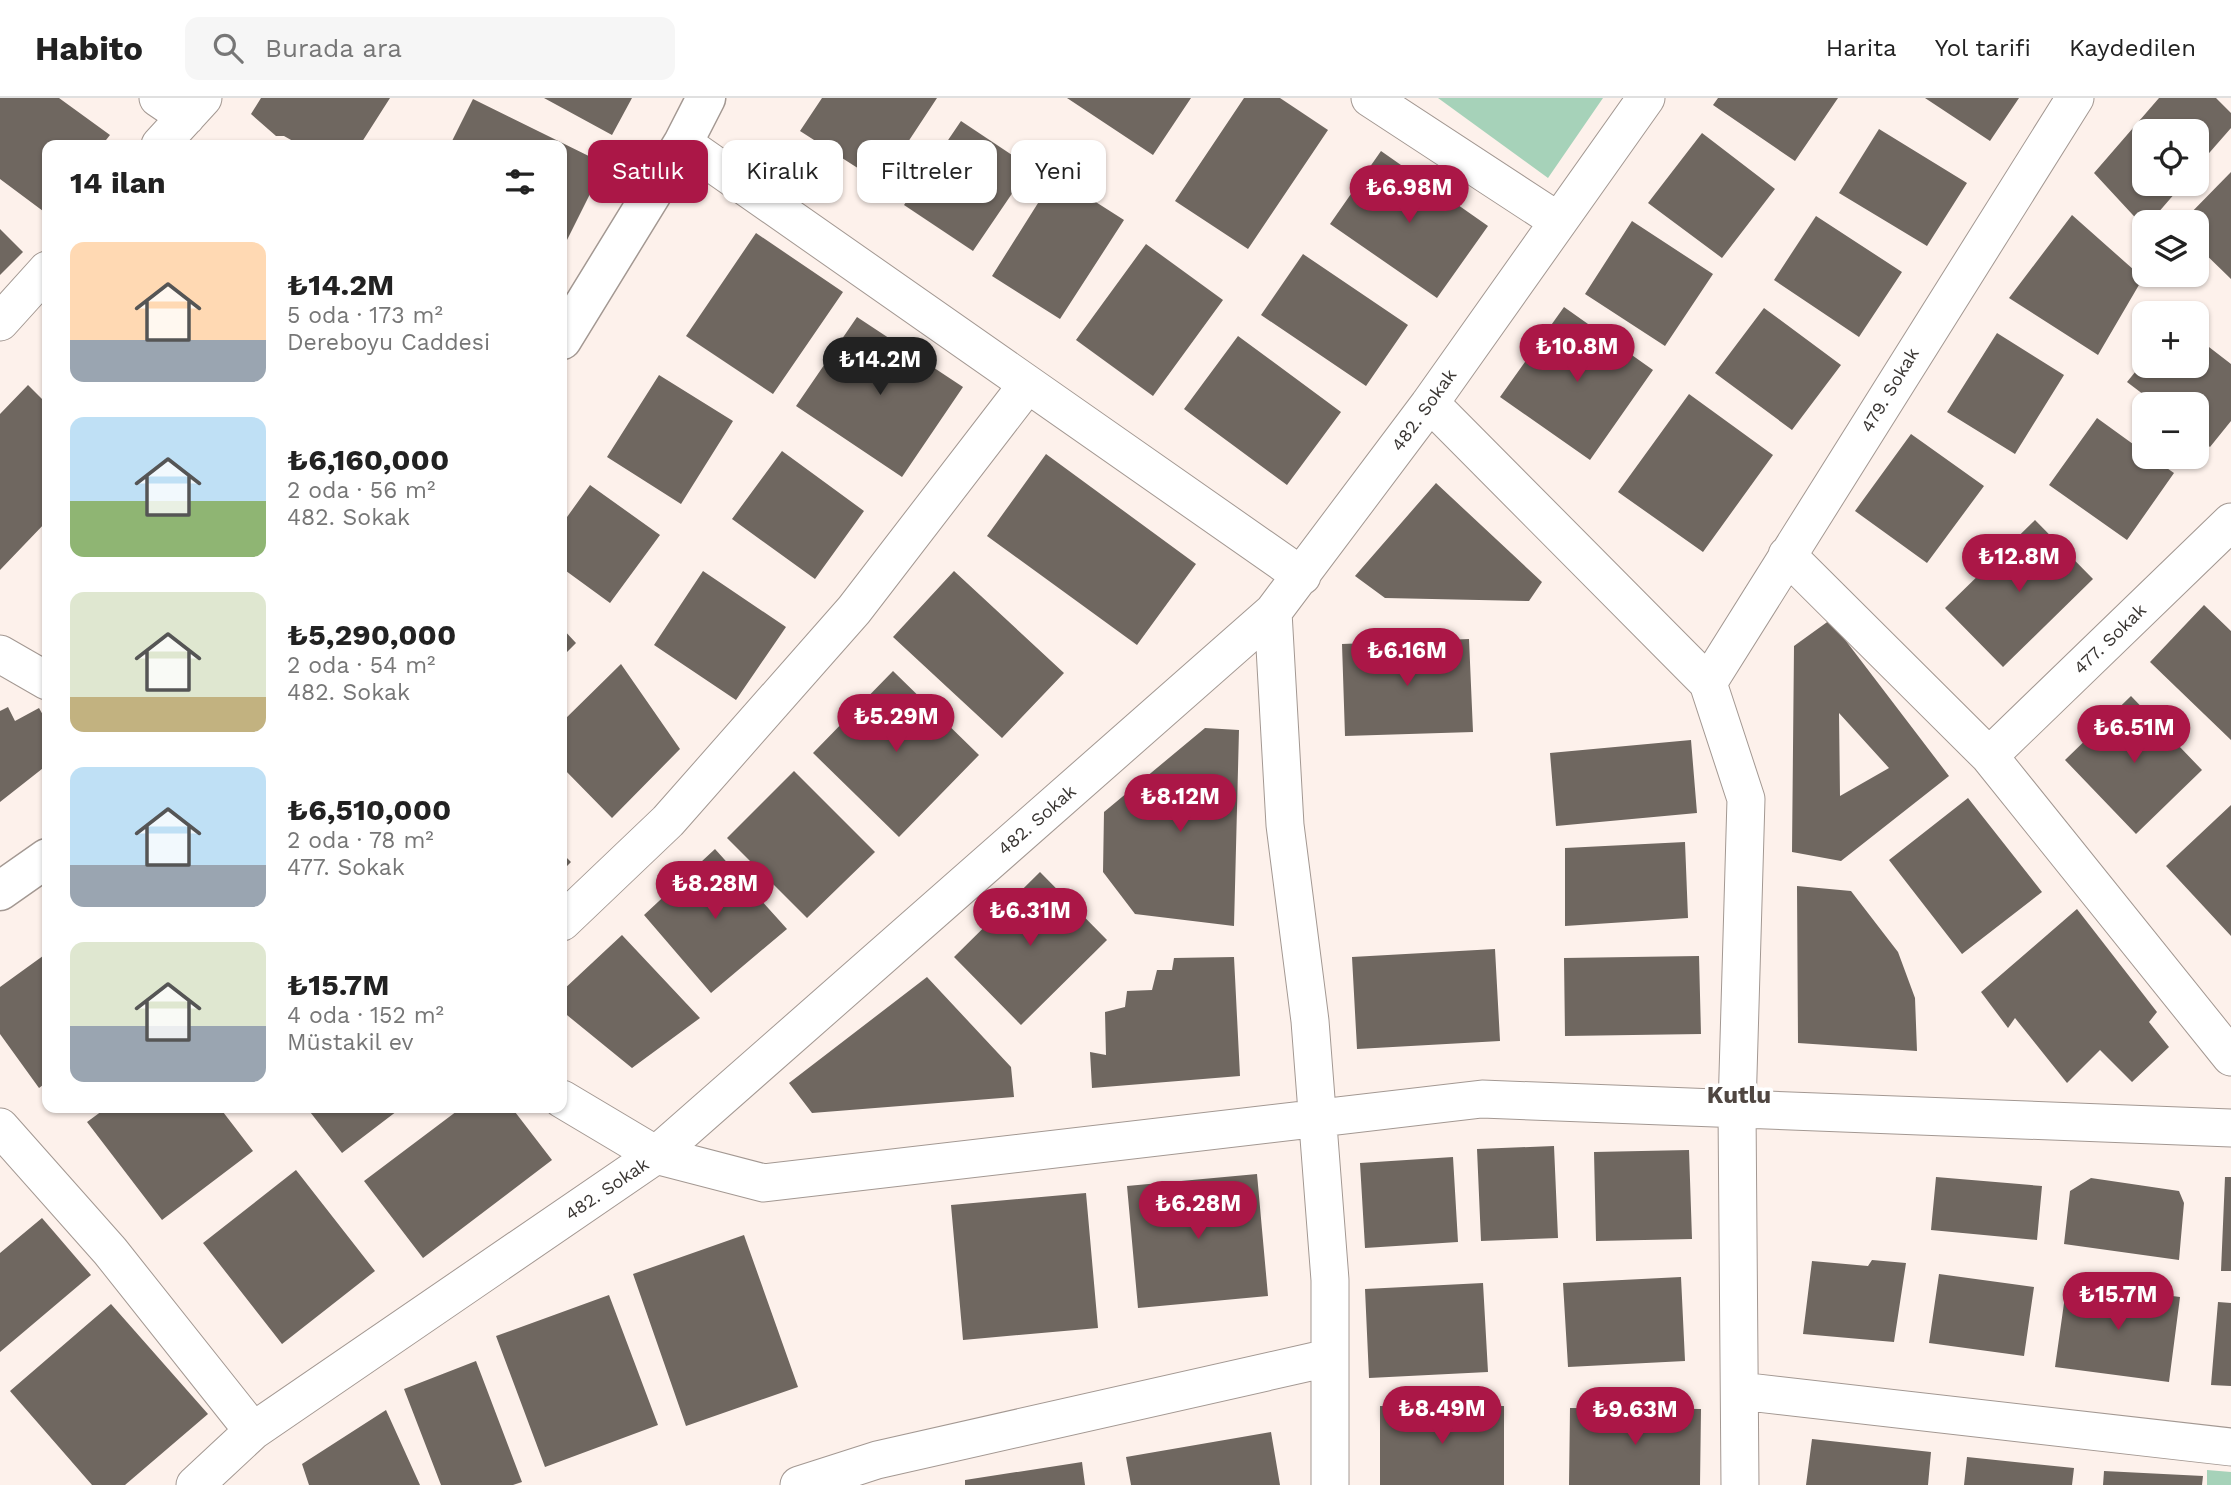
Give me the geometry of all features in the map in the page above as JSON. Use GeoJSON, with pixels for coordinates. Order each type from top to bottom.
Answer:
{"type":"FeatureCollection","features":[{"type":"Feature","properties":{"kind":"street"},"geometry":{"type":"LineString","coordinates":[[685,140],[706,98]]}},
{"type":"Feature","properties":{"kind":"street"},"geometry":{"type":"LineString","coordinates":[[1370,98],[1558,221]]}},
{"type":"Feature","properties":{"kind":"street","name":"482. Sokak"},"geometry":{"type":"LineString","coordinates":[[195,1485],[253,1431],[656,1155],[1273,612],[1430,403],[1646,98]]}},
{"type":"Feature","properties":{"kind":"street","name":"479. Sokak"},"geometry":{"type":"LineString","coordinates":[[1708,683],[1835,483],[1893,383],[2074,98]]}},
{"type":"Feature","properties":{"kind":"street"},"geometry":{"type":"LineString","coordinates":[[163,140],[182,104]]}},
{"type":"Feature","properties":{"kind":"street"},"geometry":{"type":"LineString","coordinates":[[708,162],[1302,576]]}},
{"type":"Feature","properties":{"kind":"street"},"geometry":{"type":"LineString","coordinates":[[567,332],[647,203]]}},
{"type":"Feature","properties":{"kind":"street"},"geometry":{"type":"LineString","coordinates":[[0,322],[42,276]]}},
{"type":"Feature","properties":{"kind":"street"},"geometry":{"type":"LineString","coordinates":[[567,917],[668,821],[854,610],[1027,385]]}},
{"type":"Feature","properties":{"kind":"street"},"geometry":{"type":"LineString","coordinates":[[1430,403],[1708,683],[1746,799],[1737,1109],[1740,1485]]}},
{"type":"Feature","properties":{"kind":"street","name":"477. Sokak"},"geometry":{"type":"LineString","coordinates":[[1989,756],[2231,522]]}},
{"type":"Feature","properties":{"kind":"street"},"geometry":{"type":"LineString","coordinates":[[1787,555],[1989,756],[2231,1057]]}},
{"type":"Feature","properties":{"kind":"street"},"geometry":{"type":"LineString","coordinates":[[1273,612],[1285,825],[1310,1021],[1330,1280],[1330,1485]]}},
{"type":"Feature","properties":{"kind":"street"},"geometry":{"type":"LineString","coordinates":[[0,654],[42,678]]}},
{"type":"Feature","properties":{"kind":"street"},"geometry":{"type":"LineString","coordinates":[[0,891],[42,862]]}},
{"type":"Feature","properties":{"kind":"street"},"geometry":{"type":"LineString","coordinates":[[567,1102],[656,1155],[764,1183],[1482,1099],[2231,1128]]}},
{"type":"Feature","properties":{"kind":"street"},"geometry":{"type":"LineString","coordinates":[[0,1127],[110,1251],[253,1431]]}},
{"type":"Feature","properties":{"kind":"street"},"geometry":{"type":"LineString","coordinates":[[799,1485],[877,1460],[1328,1358]]}},
{"type":"Feature","properties":{"kind":"street"},"geometry":{"type":"LineString","coordinates":[[1740,1391],[2231,1447]]}},
{"type":"Feature","properties":{"kind":"green space"},"geometry":{"type":"Polygon","coordinates":[[[1438,98],[1603,98],[1548,178],[1438,98]]]}},
{"type":"Feature","properties":{"kind":"green space"},"geometry":{"type":"Polygon","coordinates":[[[2207,1470],[2231,1472],[2231,1485],[2207,1485],[2207,1470]]]}},
{"type":"Feature","properties":{"kind":"building"},"geometry":{"type":"Polygon","coordinates":[[[0,98],[59,98],[110,135],[106,140],[42,140],[42,210],[0,179],[0,98]]]}},
{"type":"Feature","properties":{"kind":"building"},"geometry":{"type":"Polygon","coordinates":[[[261,98],[390,98],[363,140],[291,140],[276,136],[251,114],[261,98]]]}},
{"type":"Feature","properties":{"kind":"building"},"geometry":{"type":"Polygon","coordinates":[[[544,98],[632,98],[612,135],[544,98]]]}},
{"type":"Feature","properties":{"kind":"building"},"geometry":{"type":"Polygon","coordinates":[[[822,98],[937,98],[909,140],[857,140],[857,168],[843,159],[843,140],[814,140],[800,131],[822,98]]]}},
{"type":"Feature","properties":{"kind":"building"},"geometry":{"type":"Polygon","coordinates":[[[1067,98],[1191,98],[1153,155],[1067,98]]]}},
{"type":"Feature","properties":{"kind":"building"},"geometry":{"type":"Polygon","coordinates":[[[1244,98],[1280,98],[1328,130],[1248,249],[1175,201],[1244,98]]]}},
{"type":"Feature","properties":{"kind":"building"},"geometry":{"type":"Polygon","coordinates":[[[1718,98],[1838,98],[1795,161],[1713,105],[1718,98]]]}},
{"type":"Feature","properties":{"kind":"building"},"geometry":{"type":"Polygon","coordinates":[[[1925,98],[2019,98],[1990,141],[1925,98]]]}},
{"type":"Feature","properties":{"kind":"building"},"geometry":{"type":"Polygon","coordinates":[[[2159,98],[2216,98],[2231,113],[2231,128],[2209,153],[2209,119],[2141,119],[2159,98]]]}},
{"type":"Feature","properties":{"kind":"building"},"geometry":{"type":"Polygon","coordinates":[[[473,99],[556,140],[452,140],[473,99]]]}},
{"type":"Feature","properties":{"kind":"building"},"geometry":{"type":"Polygon","coordinates":[[[961,121],[990,140],[948,140],[961,121]]]}},
{"type":"Feature","properties":{"kind":"building"},"geometry":{"type":"Polygon","coordinates":[[[1879,129],[1967,183],[1927,246],[1839,193],[1879,129]]]}},
{"type":"Feature","properties":{"kind":"building"},"geometry":{"type":"Polygon","coordinates":[[[2132,129],[2132,196],[2173,196],[2160,210],[2132,210],[2132,214],[2094,173],[2132,129]]]}},
{"type":"Feature","properties":{"kind":"building"},"geometry":{"type":"Polygon","coordinates":[[[1702,133],[1775,189],[1722,258],[1648,203],[1702,133]]]}},
{"type":"Feature","properties":{"kind":"building"},"geometry":{"type":"Polygon","coordinates":[[[567,145],[588,156],[588,198],[567,240],[567,145]]]}},
{"type":"Feature","properties":{"kind":"building"},"geometry":{"type":"Polygon","coordinates":[[[997,145],[1011,154],[1011,195],[973,251],[904,205],[997,203],[997,145]]]}},
{"type":"Feature","properties":{"kind":"building"},"geometry":{"type":"Polygon","coordinates":[[[1381,151],[1488,226],[1437,298],[1330,224],[1381,151]]]}},
{"type":"Feature","properties":{"kind":"building"},"geometry":{"type":"Polygon","coordinates":[[[2231,172],[2231,279],[2209,258],[2209,210],[2194,210],[2231,172]]]}},
{"type":"Feature","properties":{"kind":"building"},"geometry":{"type":"Polygon","coordinates":[[[1038,203],[1097,203],[1124,220],[1060,319],[992,276],[1038,203]]]}},
{"type":"Feature","properties":{"kind":"building"},"geometry":{"type":"Polygon","coordinates":[[[2072,215],[2132,268],[2132,287],[2138,287],[2098,355],[2009,298],[2072,215]]]}},
{"type":"Feature","properties":{"kind":"building"},"geometry":{"type":"Polygon","coordinates":[[[1816,216],[1902,272],[1859,337],[1774,280],[1816,216]]]}},
{"type":"Feature","properties":{"kind":"building"},"geometry":{"type":"Polygon","coordinates":[[[1632,221],[1713,274],[1665,346],[1585,294],[1632,221]]]}},
{"type":"Feature","properties":{"kind":"building"},"geometry":{"type":"Polygon","coordinates":[[[0,229],[23,252],[0,275],[0,229]]]}},
{"type":"Feature","properties":{"kind":"building"},"geometry":{"type":"Polygon","coordinates":[[[756,233],[843,292],[773,394],[686,336],[756,233]]]}},
{"type":"Feature","properties":{"kind":"building"},"geometry":{"type":"Polygon","coordinates":[[[1146,244],[1223,300],[1153,396],[1076,340],[1146,244]]]}},
{"type":"Feature","properties":{"kind":"building"},"geometry":{"type":"Polygon","coordinates":[[[1303,254],[1408,325],[1366,386],[1261,315],[1303,254]]]}},
{"type":"Feature","properties":{"kind":"building"},"geometry":{"type":"Polygon","coordinates":[[[1564,307],[1653,370],[1590,460],[1500,397],[1564,307]]]}},
{"type":"Feature","properties":{"kind":"building"},"geometry":{"type":"Polygon","coordinates":[[[1764,308],[1841,365],[1792,430],[1715,373],[1764,308]]]}},
{"type":"Feature","properties":{"kind":"building"},"geometry":{"type":"Polygon","coordinates":[[[857,317],[963,387],[902,477],[796,406],[857,317]]]}},
{"type":"Feature","properties":{"kind":"building"},"geometry":{"type":"Polygon","coordinates":[[[1997,333],[2064,375],[2015,454],[1947,412],[1997,333]]]}},
{"type":"Feature","properties":{"kind":"building"},"geometry":{"type":"Polygon","coordinates":[[[1238,336],[1341,412],[1287,485],[1184,409],[1238,336]]]}},
{"type":"Feature","properties":{"kind":"building"},"geometry":{"type":"Polygon","coordinates":[[[2209,347],[2231,364],[2231,421],[2210,447],[2209,392],[2140,392],[2127,382],[2132,376],[2132,378],[2209,378],[2209,347]]]}},
{"type":"Feature","properties":{"kind":"building"},"geometry":{"type":"Polygon","coordinates":[[[659,375],[733,421],[681,504],[607,457],[659,375]]]}},
{"type":"Feature","properties":{"kind":"building"},"geometry":{"type":"Polygon","coordinates":[[[28,385],[42,399],[42,526],[0,570],[0,414],[28,385]]]}},
{"type":"Feature","properties":{"kind":"building"},"geometry":{"type":"Polygon","coordinates":[[[1689,394],[1773,455],[1703,552],[1618,492],[1689,394]]]}},
{"type":"Feature","properties":{"kind":"building"},"geometry":{"type":"Polygon","coordinates":[[[2097,418],[2132,443],[2132,469],[2168,469],[2174,473],[2127,540],[2049,485],[2097,418]]]}},
{"type":"Feature","properties":{"kind":"building"},"geometry":{"type":"Polygon","coordinates":[[[1911,434],[1984,486],[1927,563],[1855,511],[1911,434]]]}},
{"type":"Feature","properties":{"kind":"building"},"geometry":{"type":"Polygon","coordinates":[[[782,451],[864,511],[815,579],[732,519],[782,451]]]}},
{"type":"Feature","properties":{"kind":"building"},"geometry":{"type":"Polygon","coordinates":[[[1046,454],[1196,564],[1137,645],[987,536],[1046,454]]]}},
{"type":"Feature","properties":{"kind":"building"},"geometry":{"type":"Polygon","coordinates":[[[1436,483],[1542,582],[1529,601],[1385,598],[1355,576],[1436,483]]]}},
{"type":"Feature","properties":{"kind":"building"},"geometry":{"type":"Polygon","coordinates":[[[590,485],[660,535],[610,603],[567,572],[567,517],[590,485]]]}},
{"type":"Feature","properties":{"kind":"building"},"geometry":{"type":"Polygon","coordinates":[[[2035,520],[2093,579],[2003,667],[1945,608],[2035,520]]]}},
{"type":"Feature","properties":{"kind":"building"},"geometry":{"type":"Polygon","coordinates":[[[703,571],[786,627],[736,700],[654,645],[703,571]]]}},
{"type":"Feature","properties":{"kind":"building"},"geometry":{"type":"Polygon","coordinates":[[[954,571],[1064,673],[1002,738],[893,637],[954,571]]]}},
{"type":"Feature","properties":{"kind":"building"},"geometry":{"type":"Polygon","coordinates":[[[2204,605],[2231,631],[2231,740],[2150,662],[2204,605]]]}},
{"type":"Feature","properties":{"kind":"building"},"geometry":{"type":"Polygon","coordinates":[[[1830,620],[1949,776],[1841,861],[1792,852],[1794,646],[1830,620]],[[1839,713],[1840,796],[1889,768],[1839,713]]]}},
{"type":"Feature","properties":{"kind":"building"},"geometry":{"type":"Polygon","coordinates":[[[567,633],[576,643],[567,652],[567,633]]]}},
{"type":"Feature","properties":{"kind":"building"},"geometry":{"type":"Polygon","coordinates":[[[1469,639],[1473,732],[1345,736],[1342,644],[1469,639]]]}},
{"type":"Feature","properties":{"kind":"building"},"geometry":{"type":"Polygon","coordinates":[[[621,664],[680,749],[612,818],[567,772],[567,717],[621,664]]]}},
{"type":"Feature","properties":{"kind":"building"},"geometry":{"type":"Polygon","coordinates":[[[893,671],[979,755],[899,837],[813,753],[893,671]]]}},
{"type":"Feature","properties":{"kind":"building"},"geometry":{"type":"Polygon","coordinates":[[[2131,696],[2202,770],[2136,834],[2065,760],[2131,696]]]}},
{"type":"Feature","properties":{"kind":"building"},"geometry":{"type":"Polygon","coordinates":[[[8,707],[15,721],[39,708],[42,713],[42,769],[0,802],[0,711],[8,707]]]}},
{"type":"Feature","properties":{"kind":"building"},"geometry":{"type":"Polygon","coordinates":[[[1205,728],[1239,730],[1234,926],[1135,914],[1103,872],[1104,812],[1205,728]]]}},
{"type":"Feature","properties":{"kind":"building"},"geometry":{"type":"Polygon","coordinates":[[[1691,740],[1697,813],[1556,826],[1550,753],[1691,740]]]}},
{"type":"Feature","properties":{"kind":"building"},"geometry":{"type":"Polygon","coordinates":[[[794,771],[875,852],[807,918],[727,838],[794,771]]]}},
{"type":"Feature","properties":{"kind":"building"},"geometry":{"type":"Polygon","coordinates":[[[1968,798],[2042,892],[1962,954],[1889,860],[1968,798]]]}},
{"type":"Feature","properties":{"kind":"building"},"geometry":{"type":"Polygon","coordinates":[[[2231,805],[2231,936],[2166,866],[2231,805]]]}},
{"type":"Feature","properties":{"kind":"building"},"geometry":{"type":"Polygon","coordinates":[[[1685,842],[1688,918],[1565,926],[1565,848],[1685,842]]]}},
{"type":"Feature","properties":{"kind":"building"},"geometry":{"type":"Polygon","coordinates":[[[715,849],[787,929],[711,993],[644,915],[715,849]]]}},
{"type":"Feature","properties":{"kind":"building"},"geometry":{"type":"Polygon","coordinates":[[[1040,872],[1107,940],[1021,1025],[954,957],[1040,872]]]}},
{"type":"Feature","properties":{"kind":"building"},"geometry":{"type":"Polygon","coordinates":[[[1797,886],[1851,891],[1898,952],[1915,998],[1917,1051],[1798,1043],[1797,886]]]}},
{"type":"Feature","properties":{"kind":"building"},"geometry":{"type":"Polygon","coordinates":[[[2077,909],[2157,1012],[2149,1022],[2169,1047],[2132,1082],[2100,1050],[2067,1083],[2015,1018],[2008,1028],[1981,992],[2077,909]]]}},
{"type":"Feature","properties":{"kind":"building"},"geometry":{"type":"Polygon","coordinates":[[[622,935],[700,1018],[632,1068],[567,1015],[567,986],[622,935]]]}},
{"type":"Feature","properties":{"kind":"building"},"geometry":{"type":"Polygon","coordinates":[[[1495,949],[1500,1041],[1357,1049],[1352,957],[1495,949]]]}},
{"type":"Feature","properties":{"kind":"building"},"geometry":{"type":"Polygon","coordinates":[[[1699,956],[1701,1034],[1565,1036],[1564,958],[1699,956]]]}},
{"type":"Feature","properties":{"kind":"building"},"geometry":{"type":"Polygon","coordinates":[[[42,957],[42,1086],[39,1088],[0,1034],[0,987],[42,957]]]}},
{"type":"Feature","properties":{"kind":"building"},"geometry":{"type":"Polygon","coordinates":[[[1234,957],[1240,1076],[1092,1088],[1090,1052],[1106,1055],[1105,1012],[1125,1007],[1127,991],[1152,990],[1157,970],[1172,970],[1174,958],[1234,957]]]}},
{"type":"Feature","properties":{"kind":"building"},"geometry":{"type":"Polygon","coordinates":[[[927,977],[1011,1067],[1014,1097],[812,1113],[789,1083],[927,977]]]}},
{"type":"Feature","properties":{"kind":"building"},"geometry":{"type":"Polygon","coordinates":[[[99,1113],[224,1113],[253,1151],[162,1220],[87,1122],[99,1113]]]}},
{"type":"Feature","properties":{"kind":"building"},"geometry":{"type":"Polygon","coordinates":[[[311,1113],[394,1113],[342,1153],[311,1113]]]}},
{"type":"Feature","properties":{"kind":"building"},"geometry":{"type":"Polygon","coordinates":[[[454,1113],[516,1113],[552,1160],[423,1258],[364,1181],[454,1113]]]}},
{"type":"Feature","properties":{"kind":"building"},"geometry":{"type":"Polygon","coordinates":[[[1554,1146],[1558,1238],[1481,1241],[1477,1149],[1554,1146]]]}},
{"type":"Feature","properties":{"kind":"building"},"geometry":{"type":"Polygon","coordinates":[[[1689,1150],[1692,1239],[1596,1241],[1594,1152],[1689,1150]]]}},
{"type":"Feature","properties":{"kind":"building"},"geometry":{"type":"Polygon","coordinates":[[[1453,1157],[1458,1242],[1365,1248],[1360,1163],[1453,1157]]]}},
{"type":"Feature","properties":{"kind":"building"},"geometry":{"type":"Polygon","coordinates":[[[296,1170],[375,1271],[282,1344],[203,1243],[296,1170]]]}},
{"type":"Feature","properties":{"kind":"building"},"geometry":{"type":"Polygon","coordinates":[[[1257,1174],[1268,1296],[1138,1308],[1127,1186],[1257,1174]]]}},
{"type":"Feature","properties":{"kind":"building"},"geometry":{"type":"Polygon","coordinates":[[[1936,1177],[2042,1186],[2037,1240],[1931,1230],[1936,1177]]]}},
{"type":"Feature","properties":{"kind":"building"},"geometry":{"type":"Polygon","coordinates":[[[2225,1177],[2231,1177],[2231,1271],[2221,1271],[2225,1177]]]}},
{"type":"Feature","properties":{"kind":"building"},"geometry":{"type":"Polygon","coordinates":[[[2091,1178],[2179,1191],[2184,1203],[2179,1260],[2064,1244],[2070,1191],[2091,1178]]]}},
{"type":"Feature","properties":{"kind":"building"},"geometry":{"type":"Polygon","coordinates":[[[1086,1193],[1098,1328],[963,1340],[951,1205],[1086,1193]]]}},
{"type":"Feature","properties":{"kind":"building"},"geometry":{"type":"Polygon","coordinates":[[[42,1218],[91,1275],[0,1352],[0,1253],[42,1218]]]}},
{"type":"Feature","properties":{"kind":"building"},"geometry":{"type":"Polygon","coordinates":[[[744,1235],[798,1387],[686,1426],[633,1274],[744,1235]]]}},
{"type":"Feature","properties":{"kind":"building"},"geometry":{"type":"Polygon","coordinates":[[[1872,1260],[1906,1263],[1894,1342],[1803,1334],[1812,1261],[1868,1266],[1872,1260]]]}},
{"type":"Feature","properties":{"kind":"building"},"geometry":{"type":"Polygon","coordinates":[[[1939,1274],[2034,1287],[2024,1356],[1929,1343],[1939,1274]]]}},
{"type":"Feature","properties":{"kind":"building"},"geometry":{"type":"Polygon","coordinates":[[[1681,1277],[1685,1361],[1568,1367],[1563,1283],[1681,1277]]]}},
{"type":"Feature","properties":{"kind":"building"},"geometry":{"type":"Polygon","coordinates":[[[2067,1282],[2180,1297],[2169,1382],[2055,1367],[2067,1282]]]}},
{"type":"Feature","properties":{"kind":"building"},"geometry":{"type":"Polygon","coordinates":[[[1483,1283],[1488,1372],[1369,1378],[1365,1289],[1483,1283]]]}},
{"type":"Feature","properties":{"kind":"building"},"geometry":{"type":"Polygon","coordinates":[[[609,1295],[658,1425],[545,1467],[496,1336],[609,1295]]]}},
{"type":"Feature","properties":{"kind":"building"},"geometry":{"type":"Polygon","coordinates":[[[2218,1302],[2231,1303],[2231,1386],[2211,1385],[2218,1302]]]}},
{"type":"Feature","properties":{"kind":"building"},"geometry":{"type":"Polygon","coordinates":[[[111,1304],[208,1414],[125,1485],[92,1485],[10,1391],[111,1304]]]}},
{"type":"Feature","properties":{"kind":"building"},"geometry":{"type":"Polygon","coordinates":[[[476,1361],[522,1482],[513,1485],[441,1485],[404,1389],[476,1361]]]}},
{"type":"Feature","properties":{"kind":"building"},"geometry":{"type":"Polygon","coordinates":[[[1380,1406],[1504,1406],[1504,1485],[1380,1485],[1380,1406]]]}},
{"type":"Feature","properties":{"kind":"building"},"geometry":{"type":"Polygon","coordinates":[[[1570,1408],[1701,1409],[1700,1485],[1569,1485],[1570,1408]]]}},
{"type":"Feature","properties":{"kind":"building"},"geometry":{"type":"Polygon","coordinates":[[[386,1410],[420,1485],[309,1485],[302,1464],[386,1410]]]}},
{"type":"Feature","properties":{"kind":"building"},"geometry":{"type":"Polygon","coordinates":[[[1271,1432],[1280,1485],[1131,1485],[1126,1457],[1271,1432]]]}},
{"type":"Feature","properties":{"kind":"building"},"geometry":{"type":"Polygon","coordinates":[[[1812,1439],[1931,1452],[1928,1485],[1806,1485],[1812,1439]]]}},
{"type":"Feature","properties":{"kind":"building"},"geometry":{"type":"Polygon","coordinates":[[[1967,1457],[2074,1468],[2072,1485],[1964,1485],[1967,1457]]]}},
{"type":"Feature","properties":{"kind":"building"},"geometry":{"type":"Polygon","coordinates":[[[1082,1462],[1085,1485],[965,1485],[965,1480],[1082,1462]]]}},
{"type":"Feature","properties":{"kind":"building"},"geometry":{"type":"Polygon","coordinates":[[[2104,1471],[2203,1476],[2202,1485],[2103,1485],[2104,1471]]]}},
{"type":"Feature","properties":{"kind":"district","name":"Kutlu"},"geometry":{"type":"Point","coordinates":[1739,1095]}}]}
